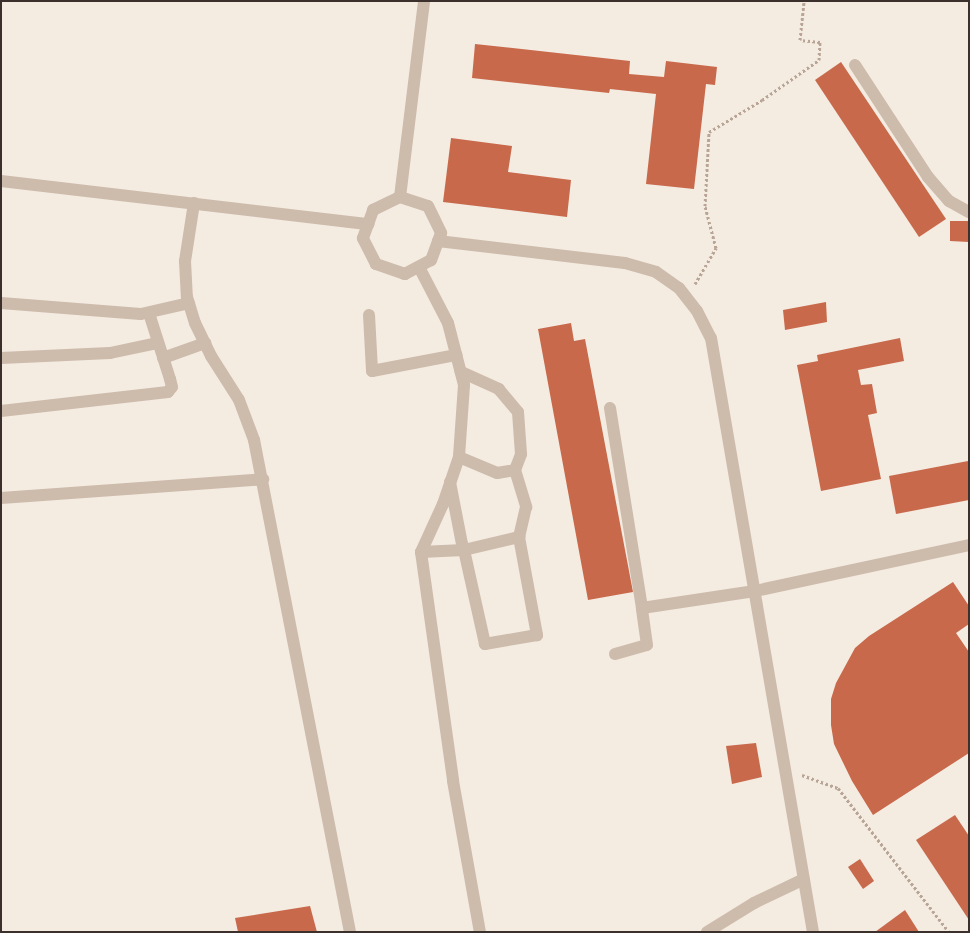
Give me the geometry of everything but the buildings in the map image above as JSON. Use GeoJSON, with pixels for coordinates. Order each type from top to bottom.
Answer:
{"type":"FeatureCollection","features":[{"type":"Feature","properties":{"kind":"lane"},"geometry":{"type":"LineString","coordinates":[[400,197],[424,1]]}},
{"type":"Feature","properties":{"kind":"lane"},"geometry":{"type":"LineString","coordinates":[[855,65],[928,177],[949,201],[969,212]]}},
{"type":"Feature","properties":{"kind":"lane"},"geometry":{"type":"LineString","coordinates":[[1,181],[368,224]]}},
{"type":"Feature","properties":{"kind":"lane"},"geometry":{"type":"LineString","coordinates":[[400,197],[428,206],[441,233],[431,260],[405,274],[376,264],[363,238],[368,224],[373,210],[400,197]]}},
{"type":"Feature","properties":{"kind":"lane"},"geometry":{"type":"LineString","coordinates":[[194,204],[185,261],[188,300],[204,343],[239,400],[254,440],[350,932]]}},
{"type":"Feature","properties":{"kind":"lane"},"geometry":{"type":"LineString","coordinates":[[438,242],[625,263],[656,272],[679,288],[697,311],[711,338],[813,932]]}},
{"type":"Feature","properties":{"kind":"lane"},"geometry":{"type":"LineString","coordinates":[[419,267],[448,323],[464,385],[458,457],[450,482],[421,552],[453,780],[480,932]]}},
{"type":"Feature","properties":{"kind":"lane"},"geometry":{"type":"LineString","coordinates":[[1,303],[149,314],[188,300]]}},
{"type":"Feature","properties":{"kind":"lane"},"geometry":{"type":"LineString","coordinates":[[1,411],[168,392],[172,387],[149,314]]}},
{"type":"Feature","properties":{"kind":"lane"},"geometry":{"type":"LineString","coordinates":[[369,315],[372,371],[456,355]]}},
{"type":"Feature","properties":{"kind":"lane"},"geometry":{"type":"LineString","coordinates":[[1,358],[110,353],[158,343]]}},
{"type":"Feature","properties":{"kind":"lane"},"geometry":{"type":"LineString","coordinates":[[163,358],[204,343]]}},
{"type":"Feature","properties":{"kind":"lane"},"geometry":{"type":"LineString","coordinates":[[450,482],[485,644],[537,634],[519,537],[526,507],[515,470],[521,454],[518,412],[499,389],[461,372]]}},
{"type":"Feature","properties":{"kind":"lane"},"geometry":{"type":"LineString","coordinates":[[610,408],[647,645],[614,654]]}},
{"type":"Feature","properties":{"kind":"lane"},"geometry":{"type":"LineString","coordinates":[[458,457],[497,473],[515,470]]}},
{"type":"Feature","properties":{"kind":"lane"},"geometry":{"type":"LineString","coordinates":[[1,498],[263,479]]}},
{"type":"Feature","properties":{"kind":"lane"},"geometry":{"type":"LineString","coordinates":[[421,552],[464,550],[519,537]]}},
{"type":"Feature","properties":{"kind":"lane"},"geometry":{"type":"LineString","coordinates":[[642,608],[755,591],[969,546]]}},
{"type":"Feature","properties":{"kind":"lane"},"geometry":{"type":"LineString","coordinates":[[707,932],[754,903],[804,879]]}},
{"type":"Feature","properties":{"kind":"path"},"geometry":{"type":"LineString","coordinates":[[687,298],[716,248],[705,206],[709,132],[762,100],[818,60],[820,42],[800,40],[804,1]]}},
{"type":"Feature","properties":{"kind":"path"},"geometry":{"type":"LineString","coordinates":[[785,769],[838,788],[949,932]]}}]}
